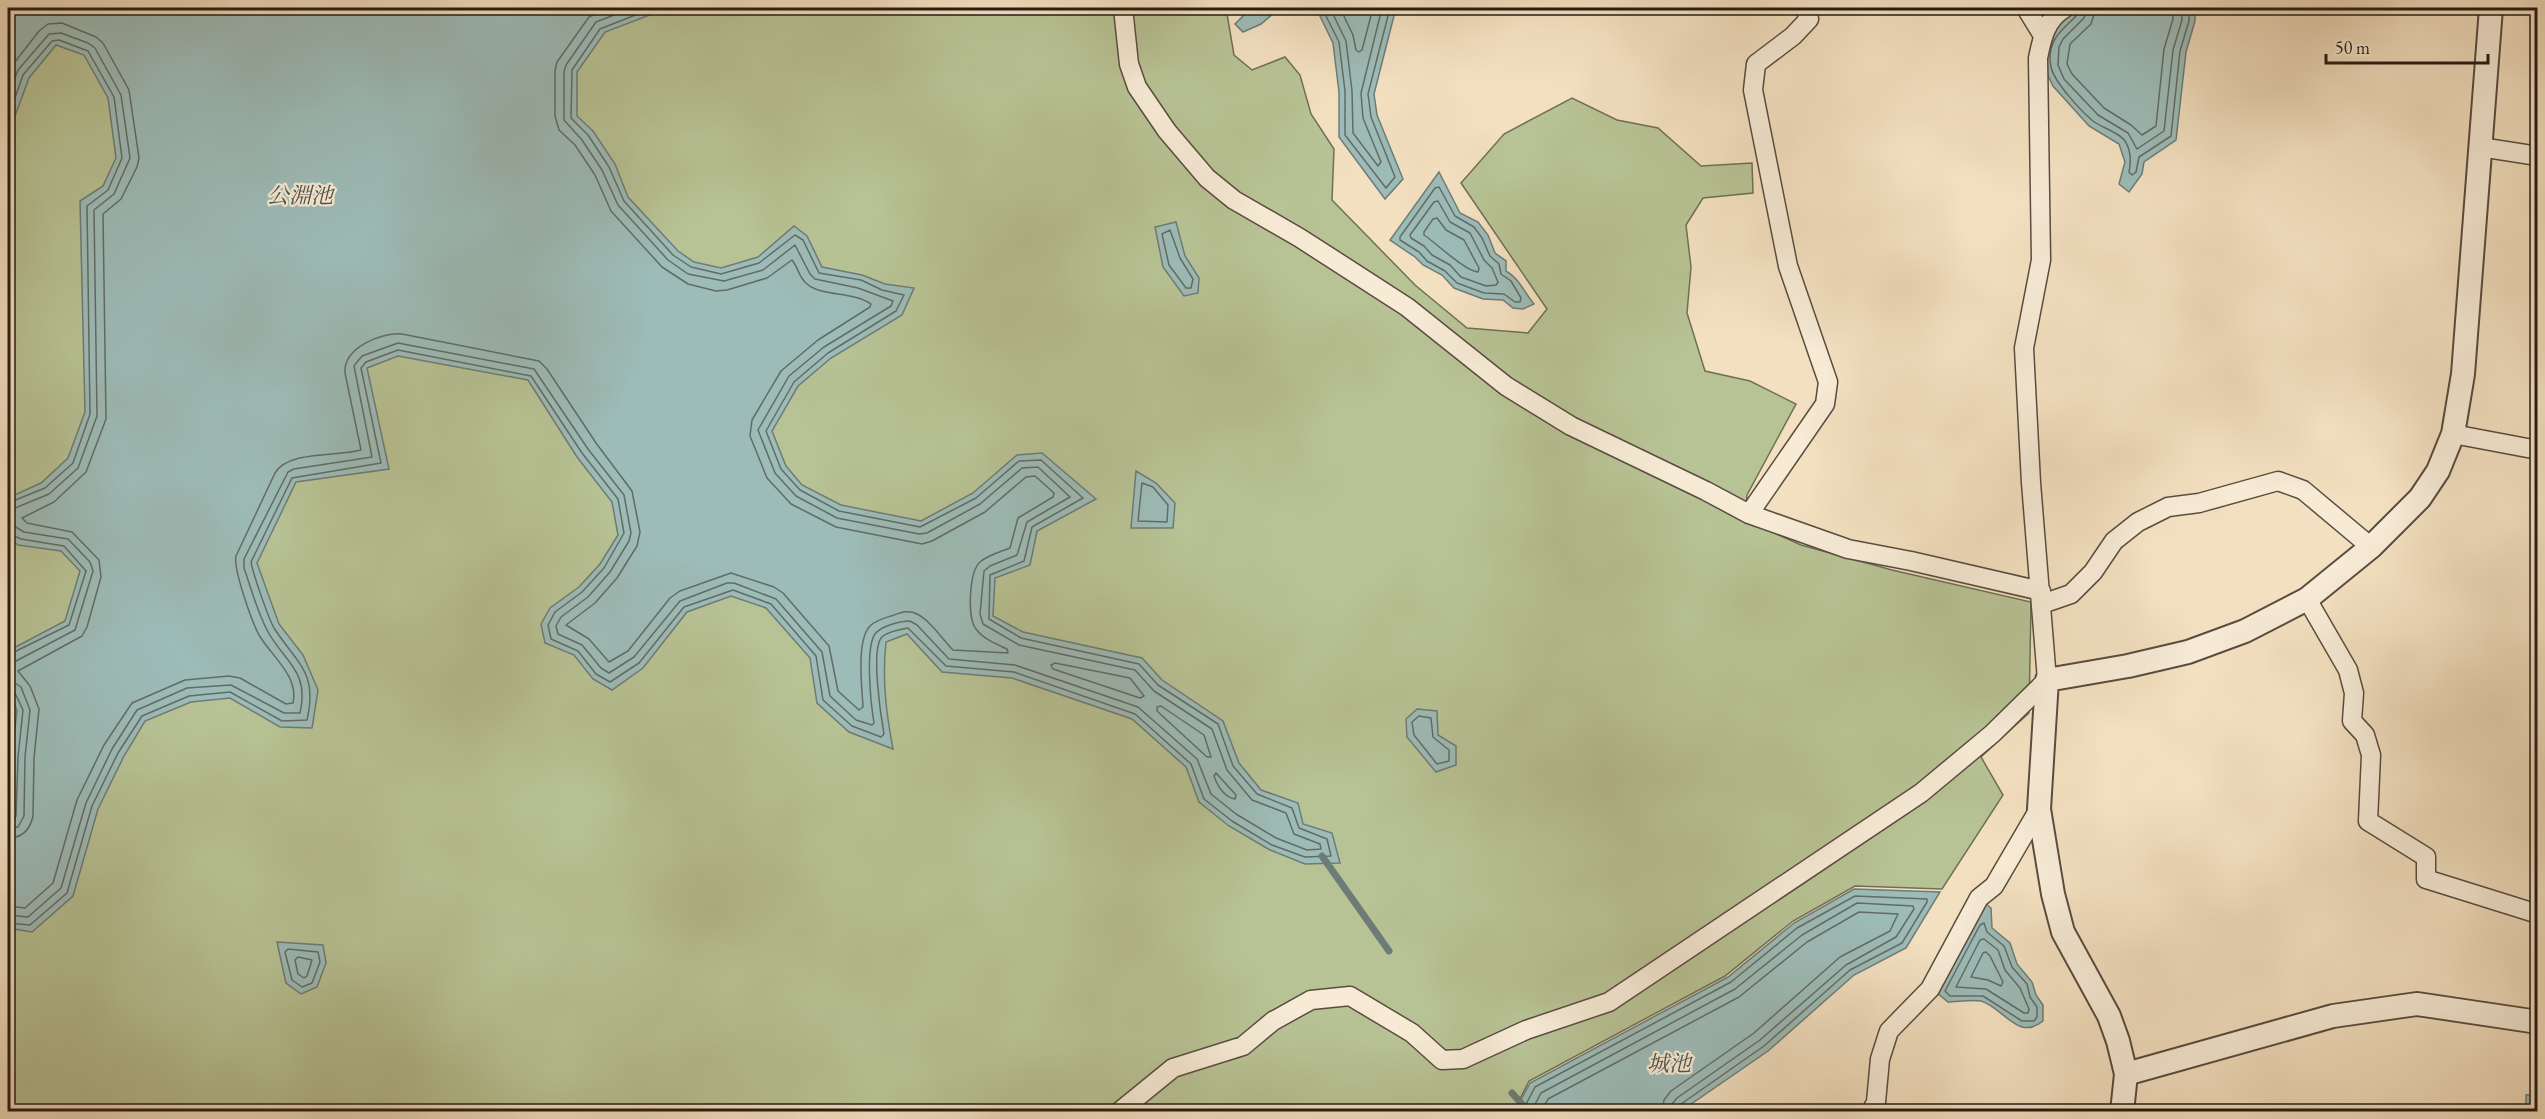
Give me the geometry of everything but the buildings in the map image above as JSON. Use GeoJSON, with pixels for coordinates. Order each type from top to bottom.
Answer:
{"type":"FeatureCollection","features":[{"type":"Feature","properties":{"kind":"street"},"geometry":{"type":"LineString","coordinates":[[1123,8],[1129,64],[1137,87],[1167,131],[1207,178],[1234,200],[1300,238],[1407,307],[1506,386],[1571,426],[1749,514],[1848,549],[1911,561],[2042,597],[2071,594],[2093,572],[2114,541],[2138,522],[2168,507],[2199,503],[2278,481],[2303,490],[2371,547]]}},
{"type":"Feature","properties":{"kind":"street"},"geometry":{"type":"LineString","coordinates":[[1749,514],[1826,404],[1828,382],[1788,266],[1753,90],[1756,64],[1793,36],[1809,19],[1805,8]]}},
{"type":"Feature","properties":{"kind":"street"},"geometry":{"type":"LineString","coordinates":[[2026,8],[2042,34]]}},
{"type":"Feature","properties":{"kind":"street"},"geometry":{"type":"LineString","coordinates":[[2065,8],[2058,12],[2042,34],[2038,58],[2041,260],[2024,348],[2031,483],[2047,680],[2039,809],[2053,894],[2063,932],[2109,1016],[2126,1074],[2122,1112]]}},
{"type":"Feature","properties":{"kind":"street"},"geometry":{"type":"LineString","coordinates":[[1119,1112],[1173,1068],[1242,1046],[1273,1021],[1311,1000],[1350,996],[1412,1033],[1442,1060],[1462,1059],[1526,1030],[1609,1002],[1921,793],[1992,734],[2047,680],[2128,666],[2188,652],[2245,631],[2307,599],[2371,547],[2420,498],[2438,471],[2453,434],[2463,374],[2491,8]]}},
{"type":"Feature","properties":{"kind":"street"},"geometry":{"type":"LineString","coordinates":[[2480,147],[2538,156]]}},
{"type":"Feature","properties":{"kind":"street"},"geometry":{"type":"LineString","coordinates":[[2453,434],[2538,450]]}},
{"type":"Feature","properties":{"kind":"street"},"geometry":{"type":"LineString","coordinates":[[2307,599],[2348,670],[2354,693],[2352,721],[2365,735],[2371,755],[2368,821],[2426,857],[2426,879],[2538,914]]}},
{"type":"Feature","properties":{"kind":"street"},"geometry":{"type":"LineString","coordinates":[[1871,1112],[1876,1102],[1880,1059],[1889,1031],[1930,989],[1979,898],[1994,886],[2039,809]]}},
{"type":"Feature","properties":{"kind":"street"},"geometry":{"type":"LineString","coordinates":[[2126,1074],[2333,1016],[2416,1004],[2538,1022]]}},
{"type":"Feature","properties":{"kind":"green space"},"geometry":{"type":"Polygon","coordinates":[[[8,8],[1226,8],[1234,55],[1252,70],[1285,57],[1300,75],[1311,114],[1334,149],[1332,200],[1415,285],[1467,328],[1528,333],[1547,309],[1461,183],[1504,134],[1572,98],[1617,120],[1658,128],[1701,166],[1752,163],[1753,193],[1703,198],[1686,225],[1691,267],[1687,313],[1705,371],[1750,381],[1796,404],[1747,495],[1745,520],[1801,545],[1892,570],[2031,602],[2029,713],[1981,757],[2003,795],[1942,889],[1855,886],[1793,921],[1725,976],[1529,1081],[1514,1111],[8,1111],[8,8]]]}},
{"type":"Feature","properties":{"kind":"water","name":"公淵池"},"geometry":{"type":"Polygon","coordinates":[[[8,8],[668,8],[605,32],[577,72],[577,116],[593,131],[615,164],[628,197],[678,251],[694,262],[721,268],[758,257],[794,226],[807,236],[822,267],[862,275],[885,284],[914,288],[902,315],[831,358],[798,386],[772,431],[786,466],[802,485],[841,505],[921,521],[973,493],[1017,455],[1042,453],[1096,499],[1037,531],[1030,565],[995,578],[993,616],[1023,632],[1142,658],[1162,680],[1223,721],[1239,763],[1261,790],[1298,803],[1303,824],[1332,833],[1340,863],[1305,864],[1270,850],[1229,826],[1199,802],[1186,767],[1132,719],[1012,678],[942,672],[907,634],[886,642],[885,696],[893,749],[849,732],[817,703],[810,658],[766,608],[731,596],[687,612],[643,668],[612,690],[593,679],[574,655],[545,643],[541,624],[550,608],[579,587],[600,564],[618,535],[612,502],[577,457],[528,380],[398,356],[367,368],[389,469],[296,482],[257,563],[279,624],[303,655],[318,690],[312,728],[280,727],[230,698],[191,702],[145,721],[124,756],[98,809],[73,896],[32,932],[8,928],[12,756],[17,710],[8,689],[8,651],[65,621],[80,571],[61,551],[18,545],[8,537],[8,498],[41,483],[68,458],[85,412],[80,201],[103,186],[116,158],[108,98],[84,55],[56,45],[29,78],[8,135],[8,8]]]}},
{"type":"Feature","properties":{"kind":"water"},"geometry":{"type":"Polygon","coordinates":[[[1251,8],[1396,8],[1374,94],[1377,115],[1403,179],[1385,199],[1339,137],[1339,92],[1333,43],[1317,10],[1274,13],[1261,24],[1243,32],[1235,24],[1251,8]]]}},
{"type":"Feature","properties":{"kind":"water"},"geometry":{"type":"Polygon","coordinates":[[[2079,8],[2195,8],[2195,21],[2186,52],[2176,140],[2144,162],[2142,174],[2129,192],[2119,184],[2125,162],[2119,144],[2089,126],[2053,86],[2044,67],[2052,31],[2069,13],[2079,8]]]}},
{"type":"Feature","properties":{"kind":"water"},"geometry":{"type":"Polygon","coordinates":[[[1439,172],[1460,213],[1478,222],[1488,235],[1495,253],[1506,261],[1506,271],[1518,281],[1534,304],[1523,309],[1513,308],[1503,300],[1483,299],[1454,288],[1442,275],[1423,265],[1390,240],[1439,172]]]}},
{"type":"Feature","properties":{"kind":"water"},"geometry":{"type":"Polygon","coordinates":[[[1176,222],[1185,256],[1199,278],[1198,293],[1184,296],[1163,267],[1155,227],[1176,222]]]}},
{"type":"Feature","properties":{"kind":"water"},"geometry":{"type":"Polygon","coordinates":[[[1136,471],[1156,483],[1175,503],[1173,528],[1131,528],[1136,471]]]}},
{"type":"Feature","properties":{"kind":"water"},"geometry":{"type":"Polygon","coordinates":[[[1417,709],[1437,711],[1438,735],[1456,746],[1456,765],[1436,772],[1407,737],[1406,719],[1417,709]]]}},
{"type":"Feature","properties":{"kind":"water","name":"城池"},"geometry":{"type":"Polygon","coordinates":[[[1854,889],[1940,892],[1906,948],[1854,975],[1768,1051],[1681,1111],[1515,1111],[1530,1083],[1728,977],[1794,923],[1854,889]]]}},
{"type":"Feature","properties":{"kind":"water"},"geometry":{"type":"Polygon","coordinates":[[[1985,903],[1991,908],[1992,928],[2010,943],[2017,964],[2032,982],[2036,995],[2043,1005],[2043,1021],[2034,1026],[2026,1028],[2018,1025],[1989,1004],[1981,1001],[1948,1002],[1936,992],[1985,903]]]}},
{"type":"Feature","properties":{"kind":"water"},"geometry":{"type":"Polygon","coordinates":[[[277,942],[323,945],[326,963],[317,987],[301,994],[286,983],[277,942]]]}},
{"type":"Feature","properties":{"kind":"water"},"geometry":{"type":"Polygon","coordinates":[[[2537,1094],[2537,1111],[2526,1111],[2526,1095],[2537,1094]]]}},
{"type":"Feature","properties":{"kind":"waterway"},"geometry":{"type":"LineString","coordinates":[[1322,856],[1389,951]]}},
{"type":"Feature","properties":{"kind":"waterway"},"geometry":{"type":"LineString","coordinates":[[1512,1093],[1529,1112]]}}]}
